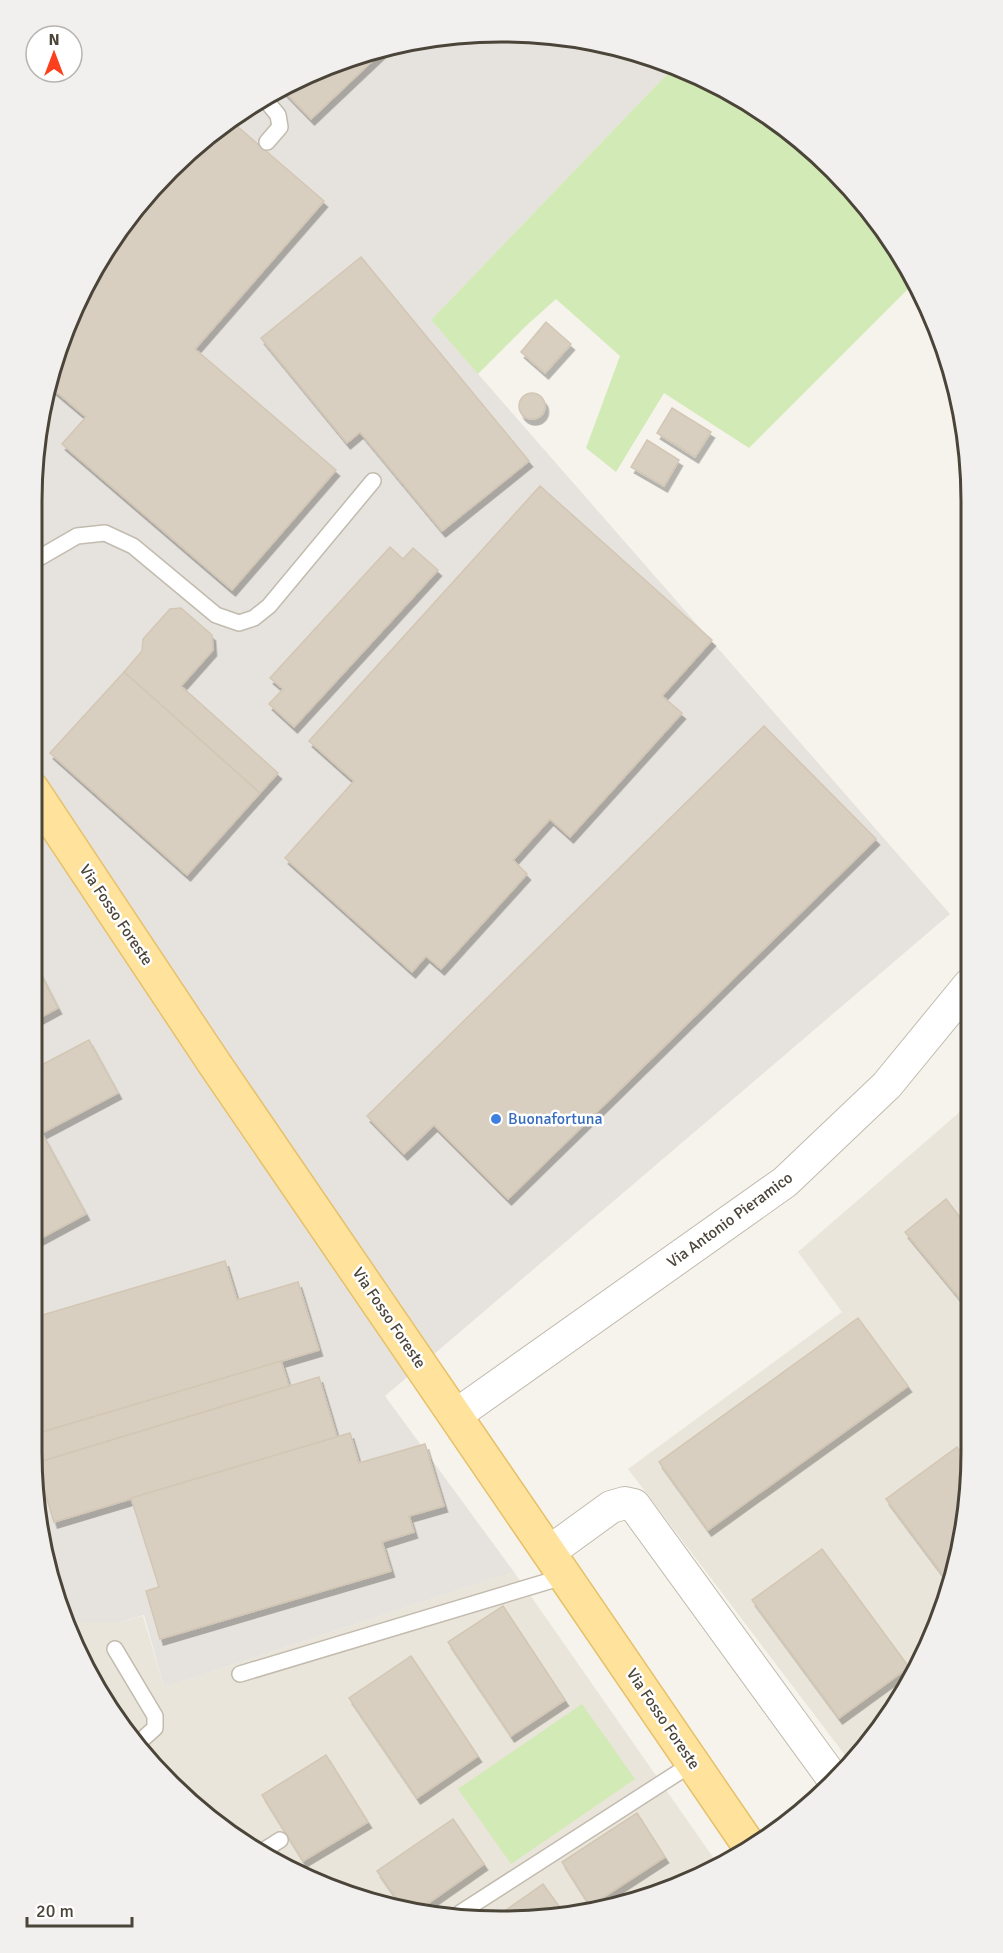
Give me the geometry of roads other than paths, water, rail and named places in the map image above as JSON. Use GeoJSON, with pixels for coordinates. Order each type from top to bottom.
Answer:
{"type":"FeatureCollection","features":[{"type":"Feature","properties":{"kind":"main road","name":"Via Fosso Foreste"},"geometry":{"type":"LineString","coordinates":[[42,804],[214,1063],[746,1841]]}},
{"type":"Feature","properties":{"kind":"street","name":"Via Antonio Pieramico"},"geometry":{"type":"LineString","coordinates":[[456,1415],[785,1182],[887,1085],[961,995]]}},
{"type":"Feature","properties":{"kind":"street"},"geometry":{"type":"LineString","coordinates":[[558,1564],[611,1507],[625,1503],[634,1505],[829,1773]]}},
{"type":"Feature","properties":{"kind":"lane"},"geometry":{"type":"LineString","coordinates":[[267,142],[280,127],[278,116],[270,105]]}},
{"type":"Feature","properties":{"kind":"lane"},"geometry":{"type":"LineString","coordinates":[[42,556],[76,537],[105,533],[133,546],[216,615],[239,623],[254,618],[269,606],[373,480]]}},
{"type":"Feature","properties":{"kind":"lane"},"geometry":{"type":"LineString","coordinates":[[240,1674],[558,1564]]}},
{"type":"Feature","properties":{"kind":"lane"},"geometry":{"type":"LineString","coordinates":[[114,1648],[155,1716],[155,1728],[143,1739]]}},
{"type":"Feature","properties":{"kind":"lane"},"geometry":{"type":"LineString","coordinates":[[466,1909],[693,1763]]}},
{"type":"Feature","properties":{"kind":"lane"},"geometry":{"type":"LineString","coordinates":[[269,1847],[280,1840]]}},
{"type":"Feature","properties":{"kind":"place","name":"Buonafortuna"},"geometry":{"type":"Point","coordinates":[496,1119]}}]}
